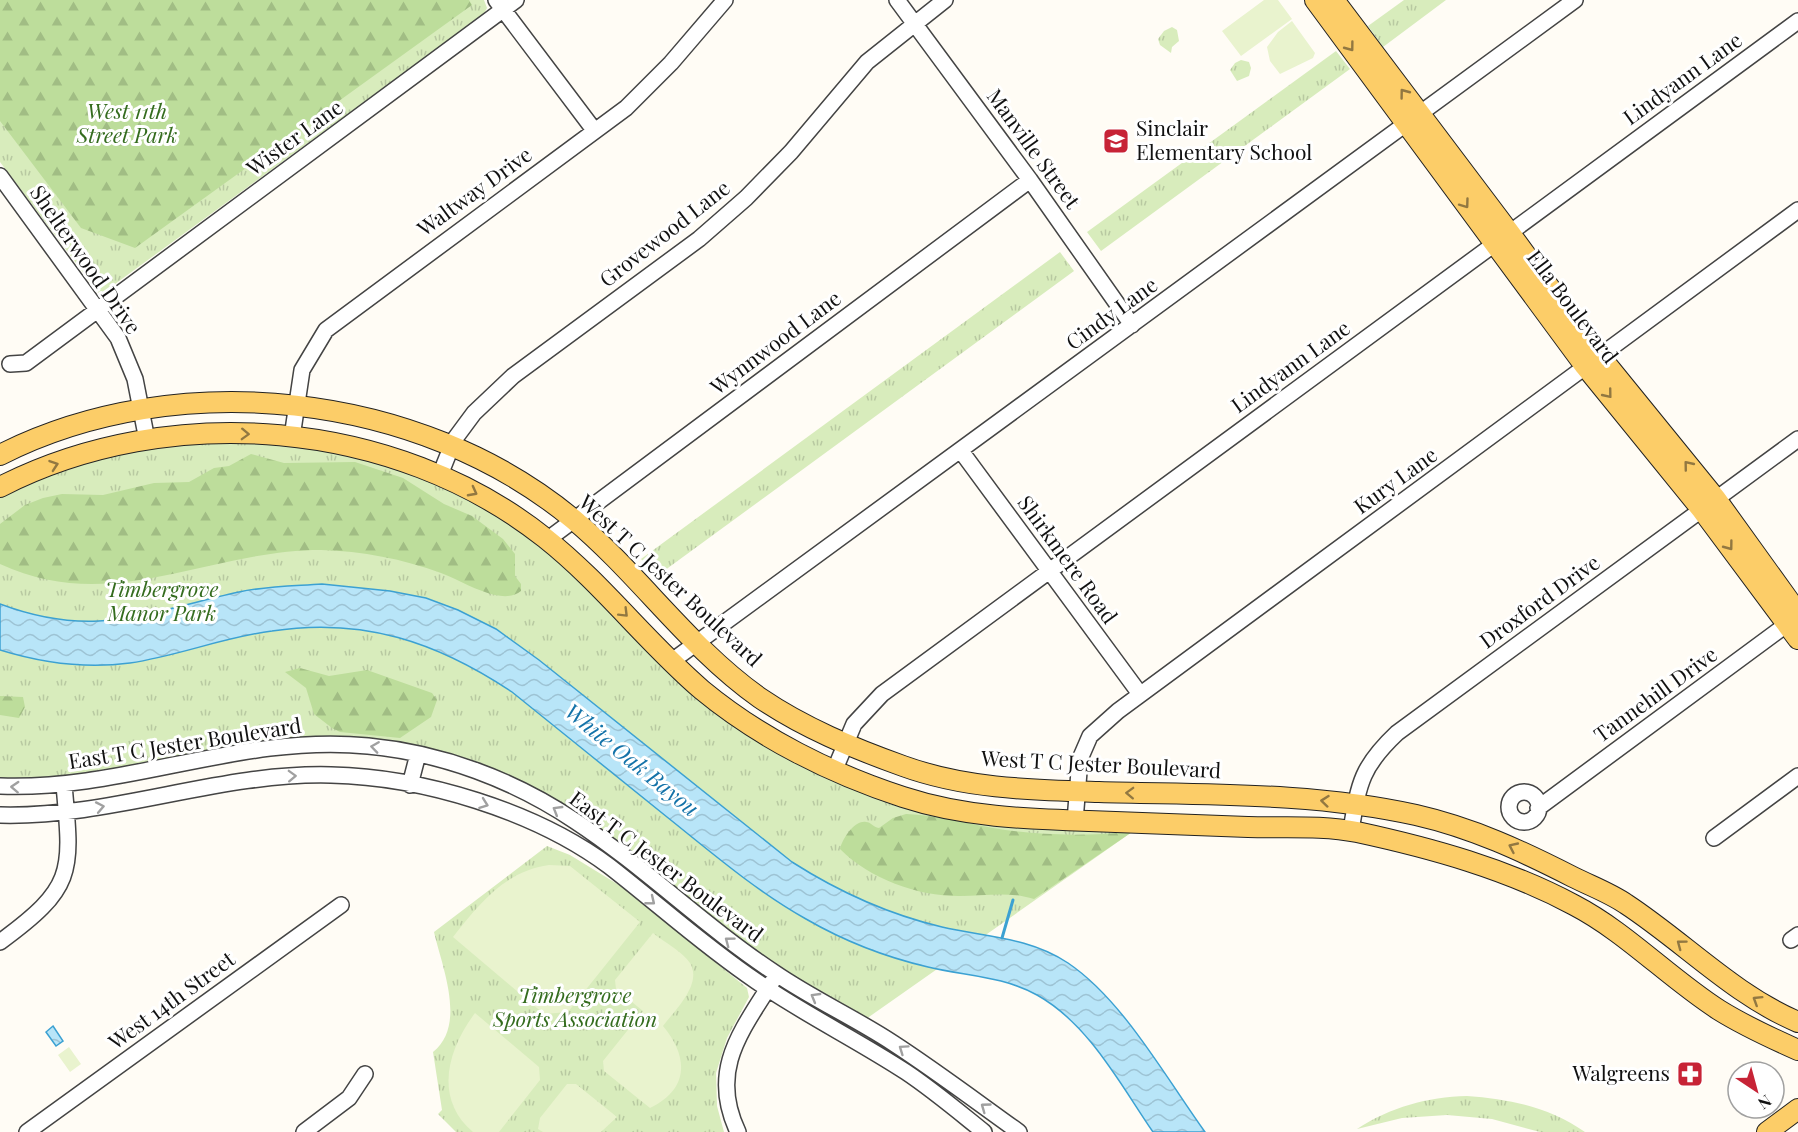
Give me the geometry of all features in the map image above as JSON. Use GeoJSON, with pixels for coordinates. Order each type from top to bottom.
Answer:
{"type":"FeatureCollection","features":[{"type":"Feature","properties":{"kind":"main road","name":"Ella Boulevard"},"geometry":{"type":"LineString","coordinates":[[1315,0],[1413,119],[1592,361],[1709,504],[1795,623]]}},
{"type":"Feature","properties":{"kind":"main road","name":"Ella Boulevard"},"geometry":{"type":"LineString","coordinates":[[1334,0],[1413,119]]}},
{"type":"Feature","properties":{"kind":"main road","name":"West T C Jester Boulevard"},"geometry":{"type":"LineString","coordinates":[[0,455],[49,434],[141,410],[222,404],[295,407],[357,416],[393,426],[452,447],[497,468],[544,498],[573,520],[618,561],[696,643],[759,697],[845,744],[914,770],[952,780],[990,786],[1076,791],[1289,797],[1355,804],[1413,814],[1463,827],[1509,844],[1622,901],[1756,1000],[1798,1022]]}},
{"type":"Feature","properties":{"kind":"main road"},"geometry":{"type":"LineString","coordinates":[[0,487],[51,465],[147,440],[206,434],[292,437],[346,445],[398,459],[440,475],[508,511],[547,540],[593,581],[703,691],[788,749],[835,769],[899,796],[939,807],[998,817],[1351,830],[1470,862],[1531,885],[1577,906],[1712,1005],[1798,1050]]}},
{"type":"Feature","properties":{"kind":"main road"},"geometry":{"type":"LineString","coordinates":[[1531,885],[1545,863]]}},
{"type":"Feature","properties":{"kind":"main road"},"geometry":{"type":"LineString","coordinates":[[1712,1005],[1728,980]]}},
{"type":"Feature","properties":{"kind":"main road"},"geometry":{"type":"LineString","coordinates":[[1767,1132],[1798,1109]]}},
{"type":"Feature","properties":{"kind":"street","name":"Wister Lane"},"geometry":{"type":"LineString","coordinates":[[10,364],[26,363],[500,5],[516,0]]}},
{"type":"Feature","properties":{"kind":"street","name":"Waltway Drive"},"geometry":{"type":"LineString","coordinates":[[292,437],[302,370],[326,330],[626,108],[671,63],[725,0]]}},
{"type":"Feature","properties":{"kind":"street","name":"Manville Street"},"geometry":{"type":"LineString","coordinates":[[897,0],[1030,180],[1132,326]]}},
{"type":"Feature","properties":{"kind":"street","name":"Grovewood Lane"},"geometry":{"type":"LineString","coordinates":[[440,475],[452,447],[474,413],[513,376],[699,239],[747,198],[791,152],[867,62],[945,0]]}},
{"type":"Feature","properties":{"kind":"street","name":"Cindy Lane"},"geometry":{"type":"LineString","coordinates":[[672,661],[962,451],[1575,0]]}},
{"type":"Feature","properties":{"kind":"street"},"geometry":{"type":"LineString","coordinates":[[500,5],[594,130]]}},
{"type":"Feature","properties":{"kind":"street","name":"Lindyann Lane"},"geometry":{"type":"LineString","coordinates":[[835,769],[854,724],[882,694],[1798,21]]}},
{"type":"Feature","properties":{"kind":"street","name":"Wynnwood Lane"},"geometry":{"type":"LineString","coordinates":[[547,540],[1030,180]]}},
{"type":"Feature","properties":{"kind":"street","name":"Shelterwood Drive"},"geometry":{"type":"LineString","coordinates":[[2,184],[118,338],[128,360],[147,440]]}},
{"type":"Feature","properties":{"kind":"street","name":"Kury Lane"},"geometry":{"type":"LineString","coordinates":[[1075,821],[1080,759],[1090,736],[1140,694],[1798,210]]}},
{"type":"Feature","properties":{"kind":"street","name":"Droxford Drive"},"geometry":{"type":"LineString","coordinates":[[1351,830],[1356,792],[1373,756],[1397,733],[1798,439]]}},
{"type":"Feature","properties":{"kind":"street","name":"Shirkmere Road"},"geometry":{"type":"LineString","coordinates":[[962,451],[1140,694]]}},
{"type":"Feature","properties":{"kind":"street","name":"Tannehill Drive"},"geometry":{"type":"LineString","coordinates":[[1538,808],[1795,623]]}},
{"type":"Feature","properties":{"kind":"street","name":"East T C Jester Boulevard"},"geometry":{"type":"LineString","coordinates":[[0,786],[64,785],[291,745],[367,746],[418,754],[488,774],[536,797],[574,820],[732,944],[777,975],[885,1038],[1019,1132]]}},
{"type":"Feature","properties":{"kind":"street"},"geometry":{"type":"LineString","coordinates":[[410,785],[418,754]]}},
{"type":"Feature","properties":{"kind":"street","name":"East T C Jester Boulevard"},"geometry":{"type":"LineString","coordinates":[[0,815],[67,814],[270,777],[359,776],[410,785],[476,801],[528,821],[580,847],[608,866],[767,990],[908,1073],[984,1132]]}},
{"type":"Feature","properties":{"kind":"street"},"geometry":{"type":"LineString","coordinates":[[1714,838],[1798,776]]}},
{"type":"Feature","properties":{"kind":"street"},"geometry":{"type":"LineString","coordinates":[[0,942],[46,904],[59,886],[69,856],[64,785]]}},
{"type":"Feature","properties":{"kind":"street","name":"West 14th Street"},"geometry":{"type":"LineString","coordinates":[[27,1132],[341,905]]}},
{"type":"Feature","properties":{"kind":"street"},"geometry":{"type":"LineString","coordinates":[[738,1132],[725,1092],[725,1074],[736,1041],[777,975]]}},
{"type":"Feature","properties":{"kind":"street"},"geometry":{"type":"LineString","coordinates":[[304,1132],[349,1098],[365,1074]]}},
{"type":"Feature","properties":{"kind":"street"},"geometry":{"type":"LineString","coordinates":[[940,1097],[951,1083]]}},
{"type":"Feature","properties":{"kind":"green space","name":"West 11th Street Park"},"geometry":{"type":"Polygon","coordinates":[[[0,0],[484,0],[487,8],[483,15],[100,295],[0,162],[0,0]]]}},
{"type":"Feature","properties":{"kind":"green space","name":"West 11th Street Park"},"geometry":{"type":"Polygon","coordinates":[[[0,0],[469,0],[472,5],[135,248],[81,228],[0,121],[0,0]]]}},
{"type":"Feature","properties":{"kind":"green space"},"geometry":{"type":"Polygon","coordinates":[[[1264,0],[1278,0],[1292,19],[1241,56],[1222,31],[1264,0]]]}},
{"type":"Feature","properties":{"kind":"green space"},"geometry":{"type":"Polygon","coordinates":[[[1404,0],[1446,0],[1383,47],[1368,26],[1404,0]]]}},
{"type":"Feature","properties":{"kind":"green space"},"geometry":{"type":"Polygon","coordinates":[[[1292,21],[1315,53],[1313,58],[1280,74],[1270,61],[1267,47],[1278,32],[1292,21]]]}},
{"type":"Feature","properties":{"kind":"green space"},"geometry":{"type":"Polygon","coordinates":[[[1172,27],[1177,30],[1179,41],[1172,47],[1171,53],[1160,45],[1158,39],[1164,31],[1172,27]]]}},
{"type":"Feature","properties":{"kind":"green space"},"geometry":{"type":"Polygon","coordinates":[[[1336,51],[1350,69],[1101,251],[1087,232],[1336,51]]]}},
{"type":"Feature","properties":{"kind":"green space"},"geometry":{"type":"Polygon","coordinates":[[[1241,60],[1249,62],[1251,68],[1249,76],[1237,81],[1230,70],[1235,63],[1241,60]]]}},
{"type":"Feature","properties":{"kind":"green space"},"geometry":{"type":"Polygon","coordinates":[[[1060,252],[1074,271],[657,576],[641,559],[1060,252]]]}},
{"type":"Feature","properties":{"kind":"green space","name":"Timbergrove Manor Park"},"geometry":{"type":"Polygon","coordinates":[[[175,443],[301,444],[391,466],[463,495],[534,539],[765,746],[834,781],[1132,832],[866,1019],[786,974],[567,809],[373,742],[85,776],[0,781],[0,497],[41,476],[85,462],[175,443]]]}},
{"type":"Feature","properties":{"kind":"green space"},"geometry":{"type":"Polygon","coordinates":[[[251,454],[284,463],[355,462],[403,478],[444,504],[472,516],[503,539],[515,554],[515,576],[521,584],[521,591],[509,596],[495,595],[412,564],[367,554],[321,550],[279,553],[121,582],[82,584],[41,578],[0,564],[0,524],[25,505],[62,494],[103,495],[154,483],[189,482],[214,468],[229,466],[251,454]]]}},
{"type":"Feature","properties":{"kind":"green space"},"geometry":{"type":"Polygon","coordinates":[[[300,668],[329,676],[367,670],[432,693],[437,700],[431,717],[400,738],[340,732],[314,714],[306,688],[285,672],[300,668]]]}},
{"type":"Feature","properties":{"kind":"green space"},"geometry":{"type":"Polygon","coordinates":[[[0,696],[23,697],[25,707],[19,718],[0,715],[0,696]]]}},
{"type":"Feature","properties":{"kind":"green space"},"geometry":{"type":"Polygon","coordinates":[[[906,814],[1028,833],[1079,835],[1132,832],[1034,899],[1006,895],[943,895],[895,884],[865,869],[840,849],[846,836],[857,824],[868,822],[879,828],[893,818],[906,814]]]}},
{"type":"Feature","properties":{"kind":"green space","name":"Timbergrove Sports Association"},"geometry":{"type":"Polygon","coordinates":[[[547,846],[570,855],[627,890],[747,988],[749,997],[727,1038],[716,1073],[717,1106],[724,1132],[456,1132],[438,1114],[442,1110],[433,1052],[443,1041],[449,1027],[450,1011],[446,978],[434,932],[547,846]]]}},
{"type":"Feature","properties":{"kind":"green space"},"geometry":{"type":"Polygon","coordinates":[[[549,865],[570,866],[640,922],[568,1012],[544,1014],[453,937],[483,901],[506,882],[533,868],[549,865]]]}},
{"type":"Feature","properties":{"kind":"green space"},"geometry":{"type":"Polygon","coordinates":[[[653,933],[683,955],[690,963],[693,980],[686,997],[663,1026],[672,1038],[681,1061],[678,1082],[672,1092],[650,1108],[604,1071],[603,1061],[643,1011],[616,989],[615,980],[653,933]]]}},
{"type":"Feature","properties":{"kind":"green space"},"geometry":{"type":"Polygon","coordinates":[[[475,1013],[539,1067],[540,1080],[499,1132],[473,1132],[460,1119],[449,1089],[452,1058],[458,1042],[475,1013]]]}},
{"type":"Feature","properties":{"kind":"green space"},"geometry":{"type":"Polygon","coordinates":[[[69,1047],[81,1064],[70,1072],[58,1055],[69,1047]]]}},
{"type":"Feature","properties":{"kind":"green space"},"geometry":{"type":"Polygon","coordinates":[[[567,1084],[576,1084],[617,1117],[601,1132],[543,1132],[538,1129],[540,1118],[567,1084]]]}},
{"type":"Feature","properties":{"kind":"green space"},"geometry":{"type":"Polygon","coordinates":[[[1467,1096],[1499,1099],[1543,1110],[1585,1132],[1540,1132],[1492,1119],[1447,1115],[1402,1118],[1357,1129],[1396,1109],[1438,1098],[1467,1096]]]}},
{"type":"Feature","properties":{"kind":"water","name":"White Oak Bayou"},"geometry":{"type":"Polygon","coordinates":[[[322,584],[390,591],[426,598],[458,610],[496,629],[539,660],[792,862],[810,873],[864,901],[902,916],[942,927],[1022,943],[1053,954],[1068,963],[1107,997],[1125,1018],[1205,1132],[1153,1132],[1116,1075],[1088,1038],[1056,1007],[1037,995],[997,980],[928,967],[881,953],[820,927],[788,908],[718,858],[512,692],[456,659],[427,647],[398,637],[368,631],[305,628],[254,634],[148,660],[114,665],[64,664],[0,650],[0,604],[34,615],[65,620],[93,621],[148,614],[249,590],[322,584]]]}},
{"type":"Feature","properties":{"kind":"water"},"geometry":{"type":"Polygon","coordinates":[[[53,1026],[63,1041],[56,1046],[46,1032],[53,1026]]]}},
{"type":"Feature","properties":{"kind":"waterway"},"geometry":{"type":"LineString","coordinates":[[1002,938],[1013,900]]}},
{"type":"Feature","properties":{"kind":"place","name":"Sinclair Elementary School"},"geometry":{"type":"Point","coordinates":[1116,141]}},
{"type":"Feature","properties":{"kind":"place","name":"Walgreens"},"geometry":{"type":"Point","coordinates":[1690,1074]}}]}
